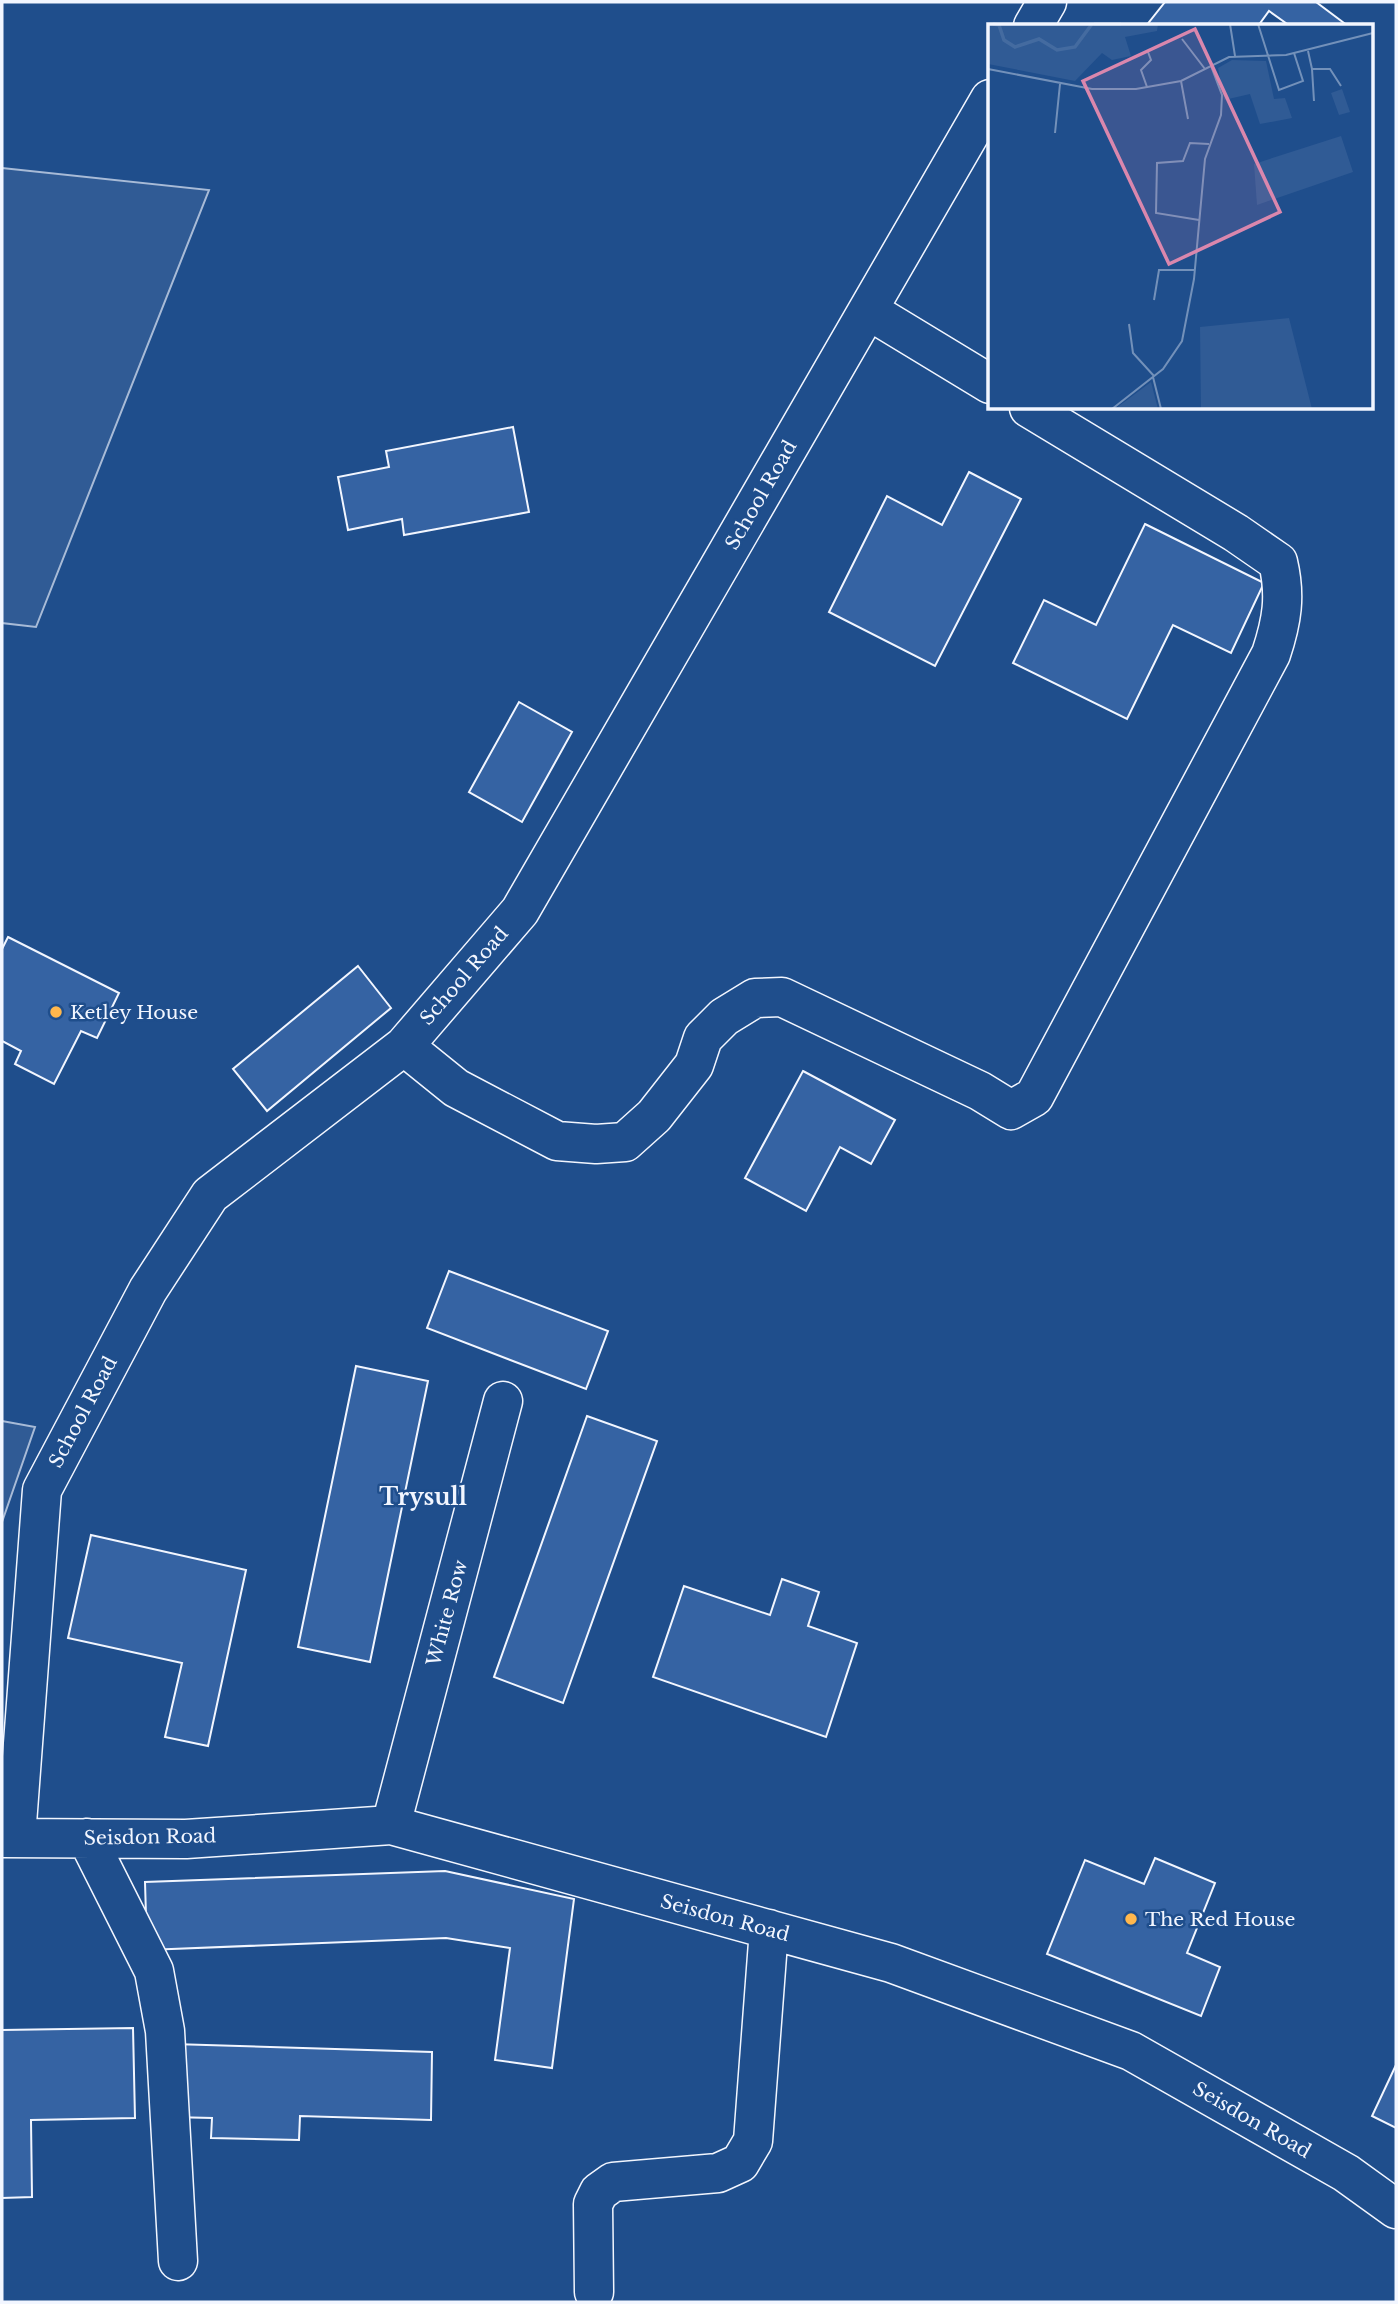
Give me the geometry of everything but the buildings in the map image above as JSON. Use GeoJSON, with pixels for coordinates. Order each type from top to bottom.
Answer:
{"type":"FeatureCollection","features":[{"type":"Feature","properties":{"kind":"street"},"geometry":{"type":"LineString","coordinates":[[1033,24],[1047,2]]}},
{"type":"Feature","properties":{"kind":"street","name":"School Road"},"geometry":{"type":"LineString","coordinates":[[9,1837],[42,1490],[148,1290],[210,1195],[404,1046],[520,911],[988,102]]}},
{"type":"Feature","properties":{"kind":"street"},"geometry":{"type":"LineString","coordinates":[[868,310],[988,383]]}},
{"type":"Feature","properties":{"kind":"street"},"geometry":{"type":"LineString","coordinates":[[404,1046],[456,1088],[556,1141],[596,1144],[625,1142],[654,1116],[695,1065],[703,1038],[724,1017],[755,998],[782,997],[980,1091],[1010,1110],[1034,1097],[1271,654],[1282,620],[1284,586],[1278,562],[1236,533],[1033,410]]}},
{"type":"Feature","properties":{"kind":"street","name":"White Row"},"geometry":{"type":"LineString","coordinates":[[391,1825],[503,1401]]}},
{"type":"Feature","properties":{"kind":"street","name":"Seisdon Road"},"geometry":{"type":"LineString","coordinates":[[9,1837],[186,1839],[391,1825],[891,1963],[1131,2051],[1346,2173],[1396,2209]]}},
{"type":"Feature","properties":{"kind":"street"},"geometry":{"type":"LineString","coordinates":[[87,1838],[154,1971],[165,2031],[178,2261]]}},
{"type":"Feature","properties":{"kind":"street"},"geometry":{"type":"LineString","coordinates":[[594,2292],[593,2204],[599,2192],[613,2182],[718,2173],[740,2163],[753,2141],[769,1929]]}},
{"type":"Feature","properties":{"kind":"shaded area"},"geometry":{"type":"Polygon","coordinates":[[[2,168],[209,190],[36,627],[2,623],[2,168]]]}},
{"type":"Feature","properties":{"kind":"shaded area"},"geometry":{"type":"Polygon","coordinates":[[[2,1421],[35,1427],[2,1522],[2,1421]]]}},
{"type":"Feature","properties":{"kind":"place","name":"Ketley House"},"geometry":{"type":"Point","coordinates":[56,1012]}},
{"type":"Feature","properties":{"kind":"place","name":"The Red House"},"geometry":{"type":"Point","coordinates":[1131,1919]}},
{"type":"Feature","properties":{"kind":"district","name":"Trysull"},"geometry":{"type":"Point","coordinates":[423,1497]}}]}
